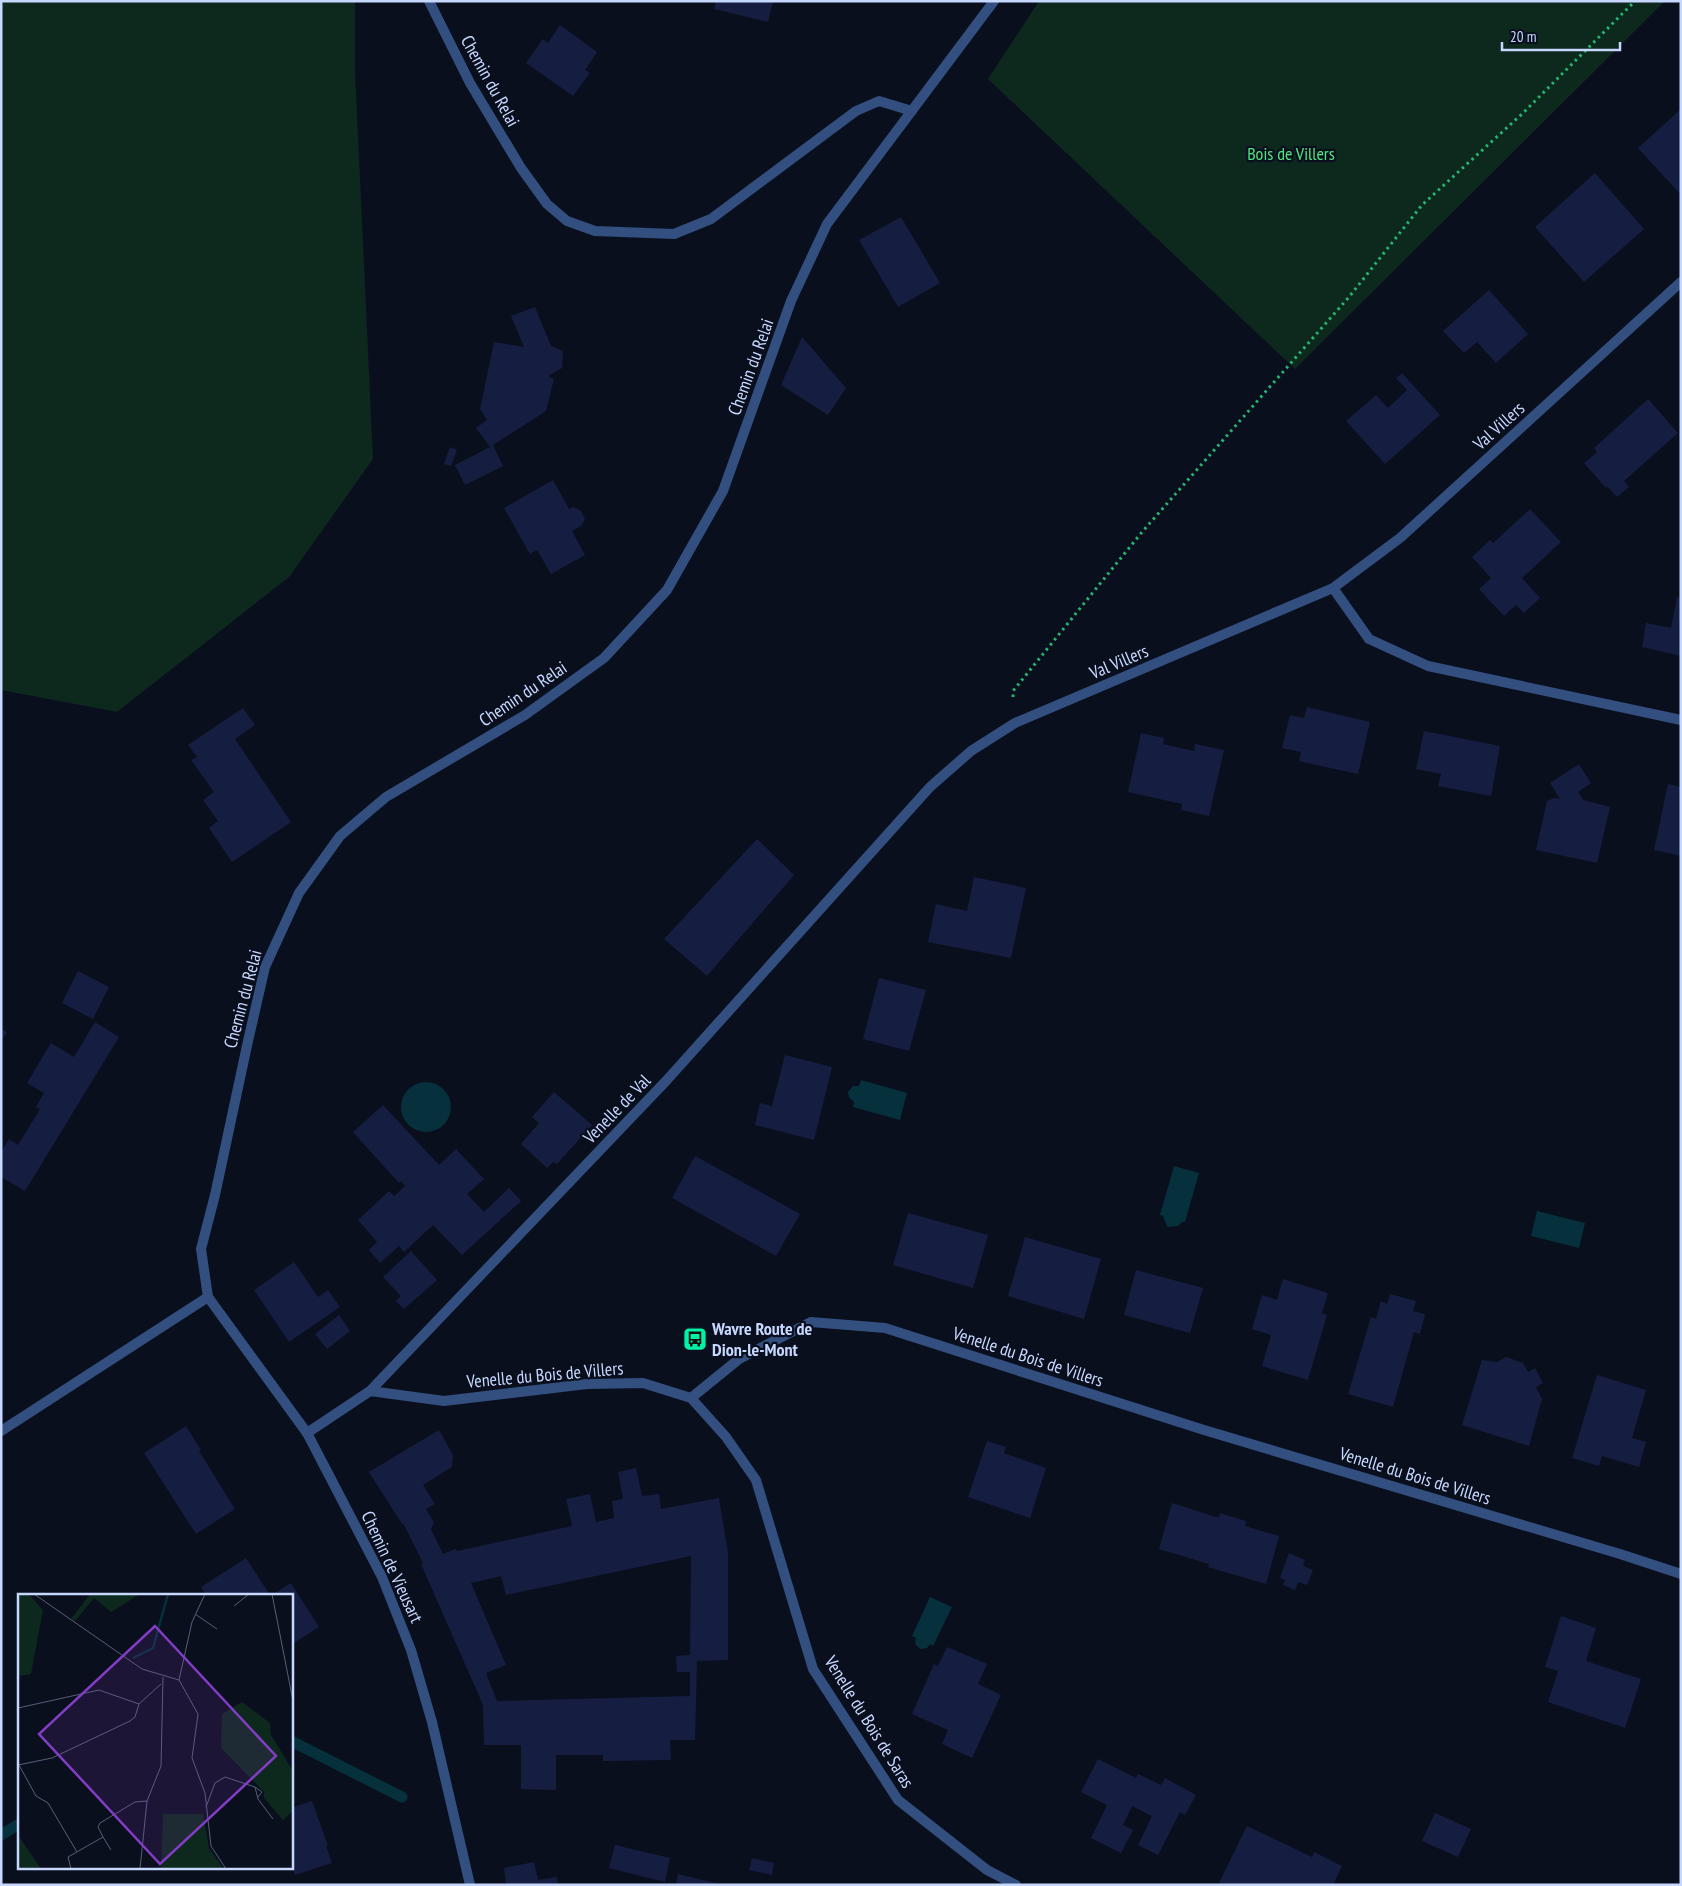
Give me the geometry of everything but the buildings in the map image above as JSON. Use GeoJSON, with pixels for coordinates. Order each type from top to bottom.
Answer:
{"type":"FeatureCollection","features":[{"type":"Feature","properties":{"kind":"street","name":"Chemin du Relai"},"geometry":{"type":"LineString","coordinates":[[429,1],[470,83],[547,204],[567,221],[595,231],[674,234],[683,231],[711,219],[856,111],[879,101],[912,111]]}},
{"type":"Feature","properties":{"kind":"street","name":"Chemin du Relai"},"geometry":{"type":"LineString","coordinates":[[208,1297],[201,1249],[215,1195],[265,967],[299,893],[340,836],[386,797],[526,715],[604,658],[667,590],[724,491],[791,301],[827,224],[994,1]]}},
{"type":"Feature","properties":{"kind":"street","name":"Val Villers"},"geometry":{"type":"LineString","coordinates":[[930,787],[971,752],[1015,723],[1333,588],[1400,538],[1681,282]]}},
{"type":"Feature","properties":{"kind":"street"},"geometry":{"type":"LineString","coordinates":[[1333,588],[1369,638],[1428,666],[1681,720]]}},
{"type":"Feature","properties":{"kind":"street","name":"Venelle de Val"},"geometry":{"type":"LineString","coordinates":[[307,1433],[370,1391],[666,1081],[930,787]]}},
{"type":"Feature","properties":{"kind":"street"},"geometry":{"type":"LineString","coordinates":[[1,1431],[208,1297]]}},
{"type":"Feature","properties":{"kind":"street","name":"Chemin de Vieusart"},"geometry":{"type":"LineString","coordinates":[[208,1297],[307,1433],[382,1577],[411,1650],[432,1722],[470,1885]]}},
{"type":"Feature","properties":{"kind":"street","name":"Venelle du Bois de Villers"},"geometry":{"type":"LineString","coordinates":[[370,1391],[444,1401],[587,1384],[643,1383],[691,1398],[739,1359],[811,1322],[885,1328],[1204,1430],[1620,1554],[1681,1574]]}},
{"type":"Feature","properties":{"kind":"street","name":"Venelle du Bois de Saras"},"geometry":{"type":"LineString","coordinates":[[691,1398],[726,1437],[756,1480],[813,1669],[898,1800],[987,1870],[1016,1885]]}},
{"type":"Feature","properties":{"kind":"path"},"geometry":{"type":"LineString","coordinates":[[1015,723],[1013,692],[1142,532],[1349,298],[1422,205],[1523,113],[1635,1]]}},
{"type":"Feature","properties":{"kind":"green space"},"geometry":{"type":"Polygon","coordinates":[[[1,1],[355,1],[355,70],[373,459],[289,577],[117,712],[1,690],[1,1]]]}},
{"type":"Feature","properties":{"kind":"green space","name":"Bois de Villers"},"geometry":{"type":"Polygon","coordinates":[[[1039,1],[1665,1],[1295,369],[988,79],[1039,1]]]}},
{"type":"Feature","properties":{"kind":"water"},"geometry":{"type":"Polygon","coordinates":[[[861,1080],[907,1093],[900,1120],[853,1107],[854,1102],[849,1097],[848,1092],[853,1086],[859,1086],[861,1080]]]}},
{"type":"Feature","properties":{"kind":"water"},"geometry":{"type":"Polygon","coordinates":[[[421,1082],[431,1082],[444,1089],[451,1102],[451,1112],[444,1125],[431,1132],[421,1132],[412,1128],[405,1121],[401,1112],[401,1102],[405,1093],[412,1086],[421,1082]]]}},
{"type":"Feature","properties":{"kind":"water"},"geometry":{"type":"Polygon","coordinates":[[[1174,1166],[1199,1173],[1185,1222],[1178,1226],[1168,1227],[1163,1216],[1160,1215],[1174,1166]]]}},
{"type":"Feature","properties":{"kind":"water"},"geometry":{"type":"Polygon","coordinates":[[[1537,1211],[1585,1223],[1579,1248],[1531,1236],[1537,1211]]]}},
{"type":"Feature","properties":{"kind":"water"},"geometry":{"type":"Polygon","coordinates":[[[930,1597],[952,1607],[933,1646],[930,1644],[927,1648],[921,1649],[916,1645],[916,1638],[912,1636],[930,1597]]]}},
{"type":"Feature","properties":{"kind":"waterway"},"geometry":{"type":"LineString","coordinates":[[292,1742],[402,1797]]}},
{"type":"Feature","properties":{"kind":"waterway"},"geometry":{"type":"LineString","coordinates":[[1,1835],[18,1825]]}},
{"type":"Feature","properties":{"kind":"place","name":"Wavre Route de Dion-le-Mont"},"geometry":{"type":"Point","coordinates":[695,1339]}}]}
